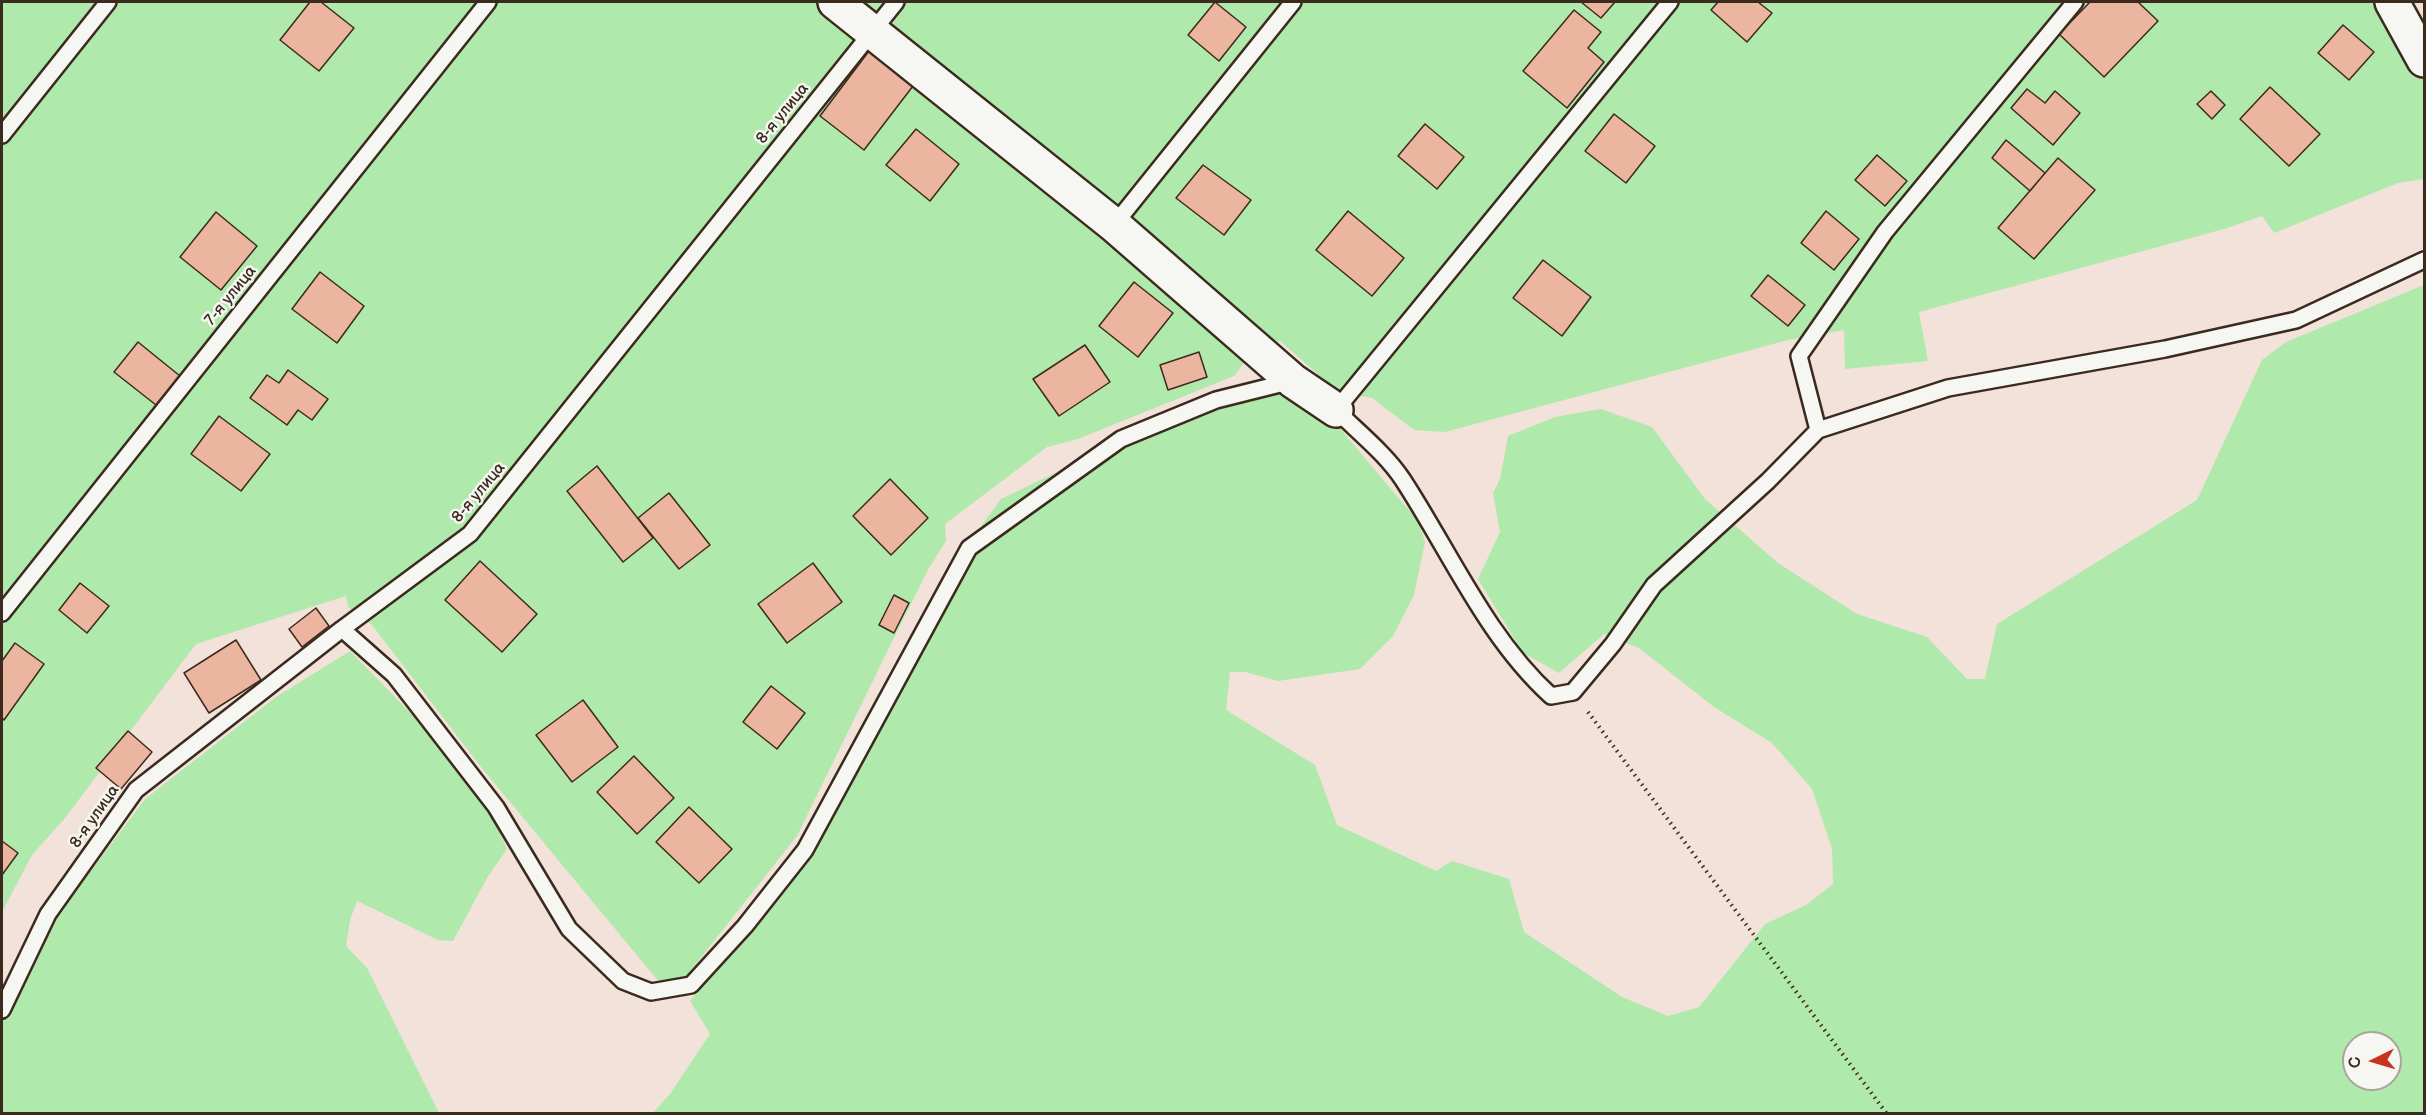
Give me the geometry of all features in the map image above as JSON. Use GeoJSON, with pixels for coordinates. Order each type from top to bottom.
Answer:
{"type":"FeatureCollection","features":[{"type":"Feature","properties":{"kind":"street"},"geometry":{"type":"LineString","coordinates":[[835,2],[1114,225],[1293,381],[1336,410]]}},
{"type":"Feature","properties":{"kind":"street"},"geometry":{"type":"LineString","coordinates":[[2392,2],[2424,60]]}},
{"type":"Feature","properties":{"kind":"lane"},"geometry":{"type":"LineString","coordinates":[[2,135],[108,2]]}},
{"type":"Feature","properties":{"kind":"lane","name":"7-я улица"},"geometry":{"type":"LineString","coordinates":[[2,613],[488,2]]}},
{"type":"Feature","properties":{"kind":"lane","name":"8-я улица"},"geometry":{"type":"LineString","coordinates":[[2,1010],[48,914],[136,790],[342,629],[470,534],[896,2]]}},
{"type":"Feature","properties":{"kind":"lane"},"geometry":{"type":"LineString","coordinates":[[1114,225],[1293,2]]}},
{"type":"Feature","properties":{"kind":"lane"},"geometry":{"type":"LineString","coordinates":[[1670,2],[1336,410],[1401,477],[1492,625],[1533,679],[1551,696],[1573,692],[1613,644],[1654,585],[1768,482],[1818,430],[1948,388],[2165,349],[2296,320],[2424,260]]}},
{"type":"Feature","properties":{"kind":"lane"},"geometry":{"type":"LineString","coordinates":[[1818,430],[1799,356],[1885,232],[2075,2]]}},
{"type":"Feature","properties":{"kind":"lane"},"geometry":{"type":"LineString","coordinates":[[342,629],[394,675],[496,807],[568,929],[623,981],[651,992],[691,985],[744,926],[805,850],[969,548],[1121,439],[1216,400],[1293,381]]}},
{"type":"Feature","properties":{"kind":"path"},"geometry":{"type":"LineString","coordinates":[[1573,692],[1887,1113]]}},
{"type":"Feature","properties":{"kind":"green space"},"geometry":{"type":"Polygon","coordinates":[[[2,2],[2386,2],[2424,74],[2424,179],[2398,183],[2274,233],[2262,216],[2224,229],[1919,312],[1928,361],[1845,369],[1844,330],[1788,340],[1445,432],[1414,430],[1372,398],[1337,391],[1280,341],[1250,355],[1234,376],[1078,439],[1047,447],[945,524],[946,541],[929,568],[797,836],[684,979],[660,983],[481,767],[372,625],[348,607],[346,596],[196,644],[65,818],[32,855],[2,912],[2,2]]]}},
{"type":"Feature","properties":{"kind":"green space"},"geometry":{"type":"Polygon","coordinates":[[[2424,285],[2424,1113],[652,1114],[670,1094],[710,1034],[690,1001],[745,934],[833,818],[951,568],[1001,499],[1122,441],[1217,402],[1270,390],[1332,419],[1418,521],[1425,542],[1414,595],[1393,636],[1360,669],[1278,681],[1245,672],[1230,672],[1226,710],[1315,765],[1337,825],[1436,871],[1452,861],[1509,879],[1524,932],[1622,997],[1668,1016],[1699,1007],[1765,924],[1806,905],[1833,884],[1832,849],[1812,789],[1772,743],[1714,707],[1639,648],[1604,634],[1559,673],[1523,653],[1478,579],[1500,532],[1493,493],[1500,479],[1508,436],[1555,417],[1601,409],[1652,427],[1705,499],[1778,563],[1857,614],[1927,637],[1967,679],[1985,679],[1997,624],[2197,500],[2262,360],[2286,342],[2424,285]]]}},
{"type":"Feature","properties":{"kind":"green space"},"geometry":{"type":"Polygon","coordinates":[[[350,651],[435,738],[490,812],[507,849],[487,878],[453,941],[438,940],[357,901],[350,920],[346,946],[367,968],[439,1113],[2,1113],[2,1007],[58,915],[145,799],[276,697],[350,651]]]}},
{"type":"Feature","properties":{"kind":"building"},"geometry":{"type":"Polygon","coordinates":[[[310,2],[321,2],[354,28],[319,71],[280,40],[310,2]]]}},
{"type":"Feature","properties":{"kind":"building"},"geometry":{"type":"Polygon","coordinates":[[[1215,2],[1246,27],[1219,61],[1188,35],[1215,2]]]}},
{"type":"Feature","properties":{"kind":"building"},"geometry":{"type":"Polygon","coordinates":[[[1581,2],[1615,2],[1601,18],[1581,2]]]}},
{"type":"Feature","properties":{"kind":"building"},"geometry":{"type":"Polygon","coordinates":[[[1718,2],[1758,2],[1772,13],[1747,42],[1711,10],[1718,2]]]}},
{"type":"Feature","properties":{"kind":"building"},"geometry":{"type":"Polygon","coordinates":[[[2090,2],[2138,2],[2158,21],[2104,77],[2059,34],[2090,2]]]}},
{"type":"Feature","properties":{"kind":"building"},"geometry":{"type":"Polygon","coordinates":[[[1574,10],[1601,32],[1588,48],[1604,62],[1567,108],[1523,71],[1574,10]]]}},
{"type":"Feature","properties":{"kind":"building"},"geometry":{"type":"Polygon","coordinates":[[[2343,25],[2374,52],[2349,80],[2318,53],[2343,25]]]}},
{"type":"Feature","properties":{"kind":"building"},"geometry":{"type":"Polygon","coordinates":[[[869,51],[913,86],[864,150],[820,116],[869,51]]]}},
{"type":"Feature","properties":{"kind":"building"},"geometry":{"type":"Polygon","coordinates":[[[2270,87],[2320,134],[2289,166],[2240,119],[2270,87]]]}},
{"type":"Feature","properties":{"kind":"building"},"geometry":{"type":"Polygon","coordinates":[[[2027,89],[2045,103],[2055,91],[2080,113],[2053,145],[2011,108],[2027,89]]]}},
{"type":"Feature","properties":{"kind":"building"},"geometry":{"type":"Polygon","coordinates":[[[2211,91],[2225,105],[2212,119],[2197,104],[2211,91]]]}},
{"type":"Feature","properties":{"kind":"building"},"geometry":{"type":"Polygon","coordinates":[[[1614,114],[1655,146],[1626,183],[1585,151],[1614,114]]]}},
{"type":"Feature","properties":{"kind":"building"},"geometry":{"type":"Polygon","coordinates":[[[1425,124],[1464,157],[1437,189],[1398,156],[1425,124]]]}},
{"type":"Feature","properties":{"kind":"building"},"geometry":{"type":"Polygon","coordinates":[[[916,129],[959,164],[930,201],[886,165],[916,129]]]}},
{"type":"Feature","properties":{"kind":"building"},"geometry":{"type":"Polygon","coordinates":[[[2006,140],[2045,173],[2030,191],[1992,158],[2006,140]]]}},
{"type":"Feature","properties":{"kind":"building"},"geometry":{"type":"Polygon","coordinates":[[[1877,155],[1907,181],[1885,206],[1855,180],[1877,155]]]}},
{"type":"Feature","properties":{"kind":"building"},"geometry":{"type":"Polygon","coordinates":[[[2058,158],[2095,190],[2034,259],[1998,228],[2058,158]]]}},
{"type":"Feature","properties":{"kind":"building"},"geometry":{"type":"Polygon","coordinates":[[[1203,165],[1251,200],[1224,235],[1176,198],[1203,165]]]}},
{"type":"Feature","properties":{"kind":"building"},"geometry":{"type":"Polygon","coordinates":[[[1348,211],[1404,258],[1372,296],[1316,250],[1348,211]]]}},
{"type":"Feature","properties":{"kind":"building"},"geometry":{"type":"Polygon","coordinates":[[[1826,211],[1859,239],[1834,270],[1801,243],[1826,211]]]}},
{"type":"Feature","properties":{"kind":"building"},"geometry":{"type":"Polygon","coordinates":[[[216,212],[257,246],[221,290],[180,257],[216,212]]]}},
{"type":"Feature","properties":{"kind":"building"},"geometry":{"type":"Polygon","coordinates":[[[1543,260],[1591,297],[1562,336],[1513,298],[1543,260]]]}},
{"type":"Feature","properties":{"kind":"building"},"geometry":{"type":"Polygon","coordinates":[[[320,272],[364,306],[337,343],[292,309],[320,272]]]}},
{"type":"Feature","properties":{"kind":"building"},"geometry":{"type":"Polygon","coordinates":[[[1768,275],[1805,305],[1788,326],[1751,296],[1768,275]]]}},
{"type":"Feature","properties":{"kind":"building"},"geometry":{"type":"Polygon","coordinates":[[[1134,282],[1173,313],[1138,357],[1099,326],[1134,282]]]}},
{"type":"Feature","properties":{"kind":"building"},"geometry":{"type":"Polygon","coordinates":[[[138,342],[180,376],[156,405],[114,372],[138,342]]]}},
{"type":"Feature","properties":{"kind":"building"},"geometry":{"type":"Polygon","coordinates":[[[1085,345],[1110,382],[1059,416],[1033,379],[1085,345]]]}},
{"type":"Feature","properties":{"kind":"building"},"geometry":{"type":"Polygon","coordinates":[[[1199,352],[1207,377],[1168,390],[1160,365],[1199,352]]]}},
{"type":"Feature","properties":{"kind":"building"},"geometry":{"type":"Polygon","coordinates":[[[288,370],[328,399],[312,420],[298,410],[287,425],[250,398],[267,375],[279,383],[288,370]]]}},
{"type":"Feature","properties":{"kind":"building"},"geometry":{"type":"Polygon","coordinates":[[[219,416],[270,454],[241,491],[191,454],[219,416]]]}},
{"type":"Feature","properties":{"kind":"building"},"geometry":{"type":"Polygon","coordinates":[[[597,466],[653,538],[623,562],[567,491],[597,466]]]}},
{"type":"Feature","properties":{"kind":"building"},"geometry":{"type":"Polygon","coordinates":[[[890,479],[928,518],[891,555],[853,516],[890,479]]]}},
{"type":"Feature","properties":{"kind":"building"},"geometry":{"type":"Polygon","coordinates":[[[669,493],[710,545],[679,569],[638,518],[669,493]]]}},
{"type":"Feature","properties":{"kind":"building"},"geometry":{"type":"Polygon","coordinates":[[[480,561],[537,614],[502,652],[445,600],[480,561]]]}},
{"type":"Feature","properties":{"kind":"building"},"geometry":{"type":"Polygon","coordinates":[[[813,563],[842,602],[787,643],[758,604],[813,563]]]}},
{"type":"Feature","properties":{"kind":"building"},"geometry":{"type":"Polygon","coordinates":[[[80,583],[109,606],[87,633],[59,610],[80,583]]]}},
{"type":"Feature","properties":{"kind":"building"},"geometry":{"type":"Polygon","coordinates":[[[894,595],[909,603],[894,633],[879,625],[894,595]]]}},
{"type":"Feature","properties":{"kind":"building"},"geometry":{"type":"Polygon","coordinates":[[[316,608],[329,626],[302,647],[289,629],[316,608]]]}},
{"type":"Feature","properties":{"kind":"building"},"geometry":{"type":"Polygon","coordinates":[[[236,640],[261,680],[209,713],[184,673],[236,640]]]}},
{"type":"Feature","properties":{"kind":"building"},"geometry":{"type":"Polygon","coordinates":[[[15,643],[44,664],[4,720],[2,718],[2,661],[15,643]]]}},
{"type":"Feature","properties":{"kind":"building"},"geometry":{"type":"Polygon","coordinates":[[[771,686],[805,713],[777,749],[743,722],[771,686]]]}},
{"type":"Feature","properties":{"kind":"building"},"geometry":{"type":"Polygon","coordinates":[[[583,700],[618,747],[572,782],[536,735],[583,700]]]}},
{"type":"Feature","properties":{"kind":"building"},"geometry":{"type":"Polygon","coordinates":[[[128,731],[152,752],[121,789],[96,768],[128,731]]]}},
{"type":"Feature","properties":{"kind":"building"},"geometry":{"type":"Polygon","coordinates":[[[634,756],[674,798],[637,834],[597,792],[634,756]]]}},
{"type":"Feature","properties":{"kind":"building"},"geometry":{"type":"Polygon","coordinates":[[[689,807],[732,849],[699,883],[656,842],[689,807]]]}},
{"type":"Feature","properties":{"kind":"building"},"geometry":{"type":"Polygon","coordinates":[[[2,841],[18,853],[2,875],[2,841]]]}}]}
